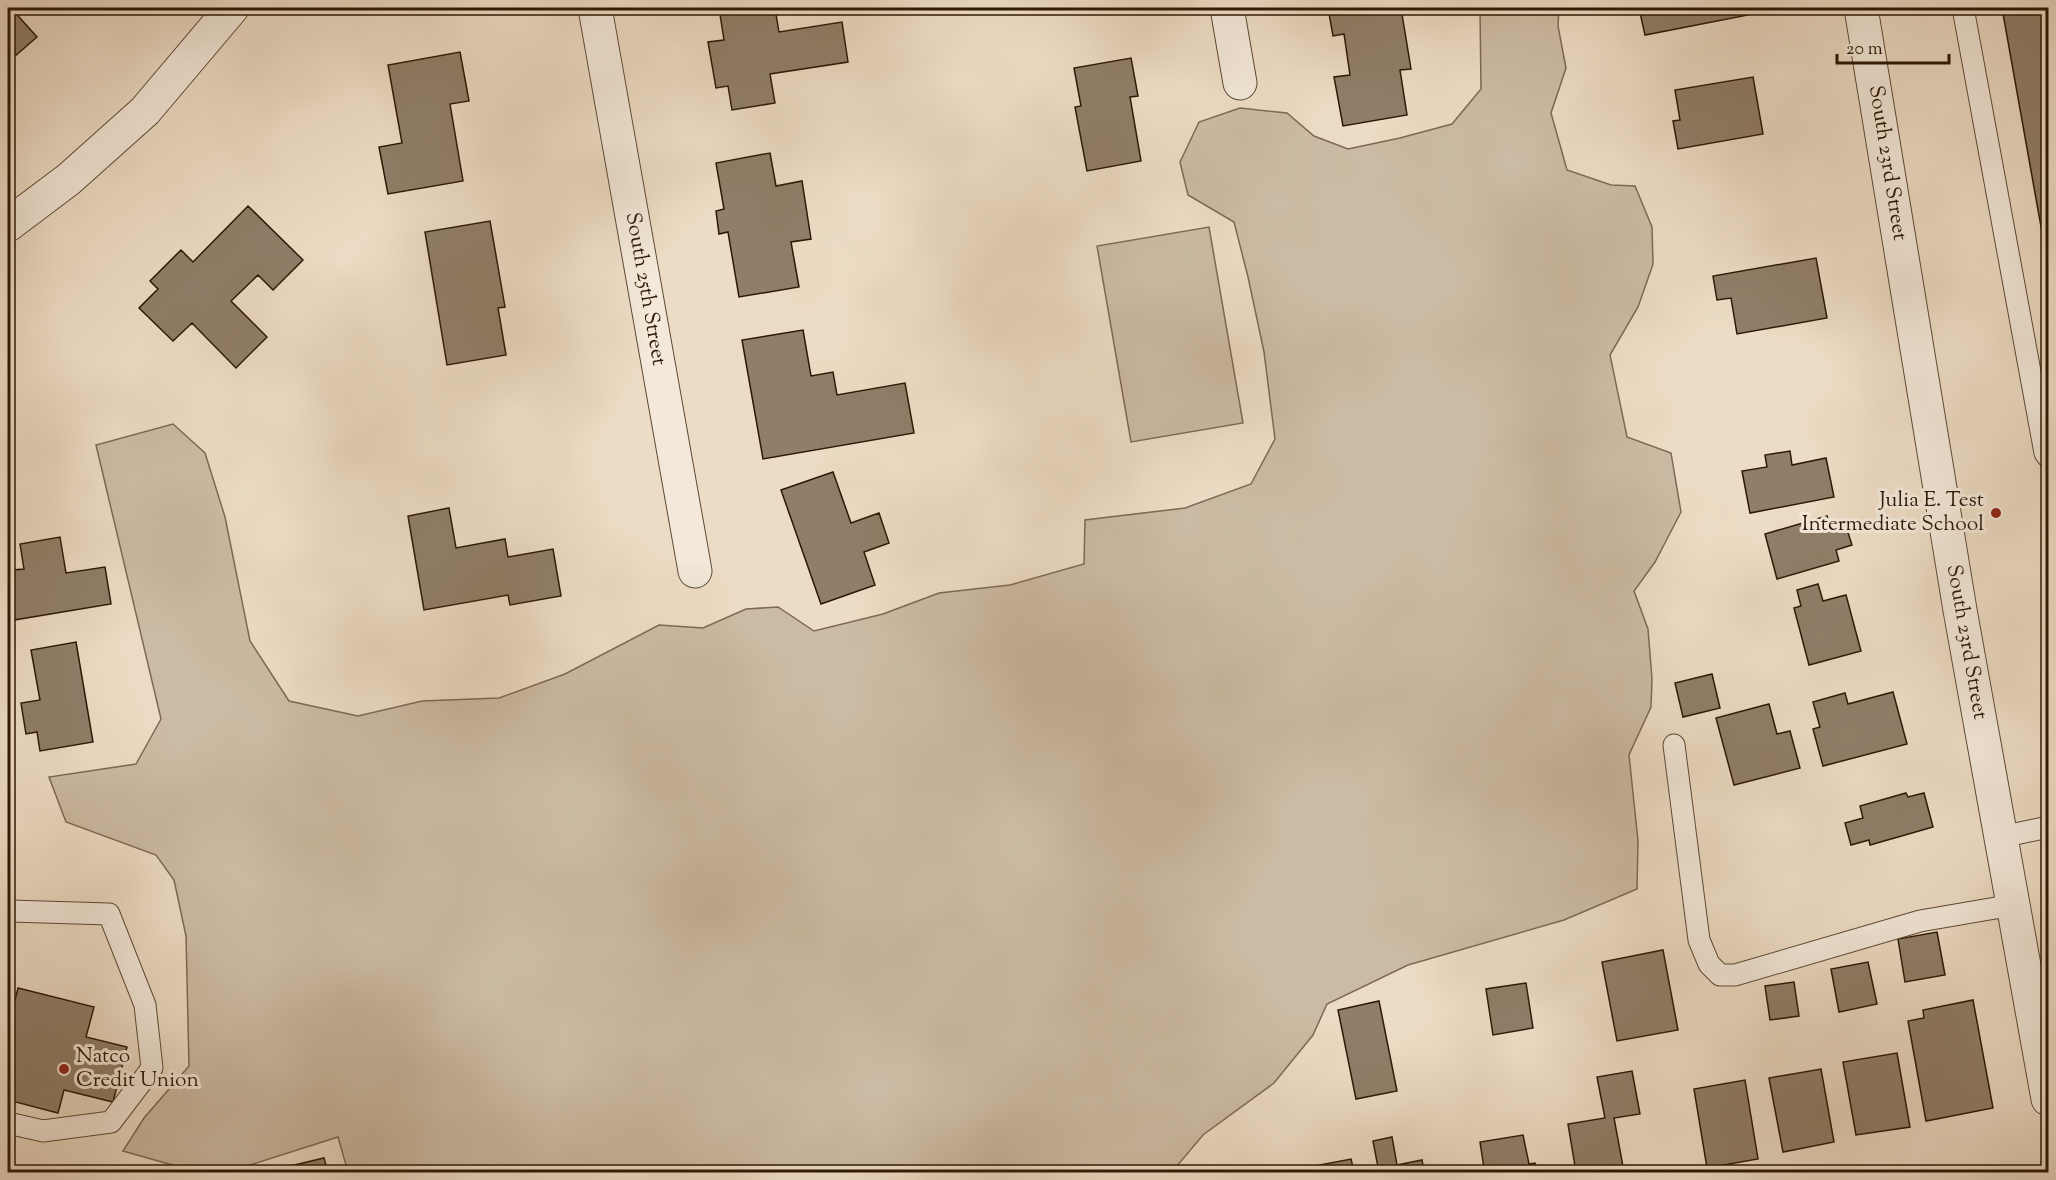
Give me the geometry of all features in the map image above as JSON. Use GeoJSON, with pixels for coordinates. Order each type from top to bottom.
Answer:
{"type":"FeatureCollection","features":[{"type":"Feature","properties":{"kind":"street"},"geometry":{"type":"LineString","coordinates":[[8,225],[69,179],[145,111],[232,8]]}},
{"type":"Feature","properties":{"kind":"street","name":"South 25th Street"},"geometry":{"type":"LineString","coordinates":[[595,8],[694,571]]}},
{"type":"Feature","properties":{"kind":"street"},"geometry":{"type":"LineString","coordinates":[[1227,8],[1240,83]]}},
{"type":"Feature","properties":{"kind":"street","name":"South 23rd Street"},"geometry":{"type":"LineString","coordinates":[[1861,8],[1960,610],[2049,1099]]}},
{"type":"Feature","properties":{"kind":"lane"},"geometry":{"type":"LineString","coordinates":[[1963,8],[2044,453],[2049,458]]}},
{"type":"Feature","properties":{"kind":"lane"},"geometry":{"type":"LineString","coordinates":[[1674,745],[1699,940],[1709,964],[1720,975],[1735,975],[1920,921],[2013,905]]}},
{"type":"Feature","properties":{"kind":"lane"},"geometry":{"type":"LineString","coordinates":[[2001,837],[2049,827]]}},
{"type":"Feature","properties":{"kind":"lane"},"geometry":{"type":"LineString","coordinates":[[8,914],[109,914],[145,1005],[152,1068],[111,1122],[43,1131],[8,1123]]}},
{"type":"Feature","properties":{"kind":"shaded area"},"geometry":{"type":"Polygon","coordinates":[[[1480,8],[1559,8],[1558,26],[1566,68],[1551,113],[1567,170],[1611,185],[1635,186],[1652,227],[1653,264],[1638,307],[1610,355],[1627,437],[1671,453],[1681,512],[1655,562],[1634,591],[1648,629],[1652,679],[1651,707],[1629,755],[1638,841],[1637,889],[1564,920],[1408,965],[1327,1004],[1313,1035],[1274,1083],[1203,1135],[1177,1166],[1167,1172],[348,1172],[338,1137],[247,1166],[190,1170],[123,1151],[144,1118],[189,1066],[186,936],[174,880],[156,855],[66,822],[49,777],[136,764],[161,719],[96,445],[173,424],[205,453],[225,517],[250,641],[289,701],[358,716],[422,701],[499,698],[565,674],[659,625],[703,628],[746,609],[778,607],[814,631],[883,614],[939,593],[1010,585],[1084,564],[1085,520],[1185,508],[1251,484],[1275,439],[1264,352],[1234,222],[1188,195],[1180,162],[1199,122],[1240,108],[1287,113],[1314,136],[1348,149],[1452,124],[1481,89],[1480,8]]]}},
{"type":"Feature","properties":{"kind":"shaded area"},"geometry":{"type":"Polygon","coordinates":[[[1209,227],[1243,423],[1131,442],[1097,246],[1209,227]]]}},
{"type":"Feature","properties":{"kind":"building"},"geometry":{"type":"Polygon","coordinates":[[[8,8],[11,8],[37,37],[8,62],[8,8]]]}},
{"type":"Feature","properties":{"kind":"building"},"geometry":{"type":"Polygon","coordinates":[[[719,8],[775,8],[779,32],[842,22],[848,62],[770,74],[775,103],[732,110],[728,86],[716,88],[708,42],[724,40],[719,8]]]}},
{"type":"Feature","properties":{"kind":"building"},"geometry":{"type":"Polygon","coordinates":[[[1328,8],[1401,8],[1411,69],[1400,70],[1407,115],[1343,126],[1334,77],[1350,75],[1344,34],[1333,36],[1328,8]]]}},
{"type":"Feature","properties":{"kind":"building"},"geometry":{"type":"Polygon","coordinates":[[[1639,8],[1746,8],[1748,15],[1645,35],[1639,8]]]}},
{"type":"Feature","properties":{"kind":"building"},"geometry":{"type":"Polygon","coordinates":[[[2002,8],[2048,8],[2048,266],[2002,8]]]}},
{"type":"Feature","properties":{"kind":"building"},"geometry":{"type":"Polygon","coordinates":[[[460,52],[469,101],[450,104],[463,181],[388,194],[379,147],[402,143],[388,65],[460,52]]]}},
{"type":"Feature","properties":{"kind":"building"},"geometry":{"type":"Polygon","coordinates":[[[1131,58],[1138,96],[1130,97],[1141,161],[1087,171],[1075,107],[1081,106],[1074,68],[1131,58]]]}},
{"type":"Feature","properties":{"kind":"building"},"geometry":{"type":"Polygon","coordinates":[[[1753,77],[1763,134],[1678,149],[1673,121],[1680,120],[1675,90],[1753,77]]]}},
{"type":"Feature","properties":{"kind":"building"},"geometry":{"type":"Polygon","coordinates":[[[770,153],[776,186],[802,181],[811,239],[791,242],[799,287],[739,297],[728,232],[719,234],[716,211],[724,209],[716,163],[770,153]]]}},
{"type":"Feature","properties":{"kind":"building"},"geometry":{"type":"Polygon","coordinates":[[[248,206],[303,260],[273,290],[258,275],[231,301],[267,337],[236,368],[192,323],[173,341],[139,308],[158,289],[150,281],[181,250],[193,262],[248,206]]]}},
{"type":"Feature","properties":{"kind":"building"},"geometry":{"type":"Polygon","coordinates":[[[490,221],[505,307],[498,308],[506,355],[447,365],[425,232],[490,221]]]}},
{"type":"Feature","properties":{"kind":"building"},"geometry":{"type":"Polygon","coordinates":[[[1816,258],[1827,318],[1737,334],[1731,298],[1717,300],[1713,276],[1816,258]]]}},
{"type":"Feature","properties":{"kind":"building"},"geometry":{"type":"Polygon","coordinates":[[[803,330],[811,376],[833,372],[837,395],[905,383],[914,433],[763,459],[742,340],[803,330]]]}},
{"type":"Feature","properties":{"kind":"building"},"geometry":{"type":"Polygon","coordinates":[[[1790,451],[1792,465],[1826,458],[1834,497],[1750,513],[1742,471],[1767,467],[1765,455],[1790,451]]]}},
{"type":"Feature","properties":{"kind":"building"},"geometry":{"type":"Polygon","coordinates":[[[833,472],[851,523],[879,513],[889,543],[864,552],[875,585],[821,604],[781,490],[833,472]]]}},
{"type":"Feature","properties":{"kind":"building"},"geometry":{"type":"Polygon","coordinates":[[[449,508],[456,548],[505,539],[508,557],[553,549],[561,596],[510,605],[508,595],[424,610],[408,516],[449,508]]]}},
{"type":"Feature","properties":{"kind":"building"},"geometry":{"type":"Polygon","coordinates":[[[1827,516],[1829,523],[1844,520],[1852,545],[1836,550],[1839,561],[1777,579],[1765,534],[1827,516]]]}},
{"type":"Feature","properties":{"kind":"building"},"geometry":{"type":"Polygon","coordinates":[[[60,537],[66,573],[105,567],[111,604],[8,621],[8,582],[14,581],[13,570],[24,569],[20,544],[60,537]]]}},
{"type":"Feature","properties":{"kind":"building"},"geometry":{"type":"Polygon","coordinates":[[[1818,584],[1823,601],[1846,595],[1861,651],[1809,665],[1794,608],[1801,606],[1797,590],[1818,584]]]}},
{"type":"Feature","properties":{"kind":"building"},"geometry":{"type":"Polygon","coordinates":[[[76,642],[93,742],[40,751],[37,732],[26,734],[21,703],[40,700],[31,650],[76,642]]]}},
{"type":"Feature","properties":{"kind":"building"},"geometry":{"type":"Polygon","coordinates":[[[1712,674],[1720,708],[1683,717],[1675,683],[1712,674]]]}},
{"type":"Feature","properties":{"kind":"building"},"geometry":{"type":"Polygon","coordinates":[[[1893,692],[1907,744],[1823,766],[1813,729],[1820,727],[1813,702],[1845,693],[1848,704],[1893,692]]]}},
{"type":"Feature","properties":{"kind":"building"},"geometry":{"type":"Polygon","coordinates":[[[1769,704],[1777,734],[1790,731],[1800,768],[1734,785],[1716,718],[1769,704]]]}},
{"type":"Feature","properties":{"kind":"building"},"geometry":{"type":"Polygon","coordinates":[[[1906,793],[1908,797],[1924,793],[1933,827],[1870,845],[1869,840],[1851,845],[1845,823],[1863,818],[1860,806],[1906,793]]]}},
{"type":"Feature","properties":{"kind":"building"},"geometry":{"type":"Polygon","coordinates":[[[1937,932],[1945,975],[1905,982],[1898,939],[1937,932]]]}},
{"type":"Feature","properties":{"kind":"building"},"geometry":{"type":"Polygon","coordinates":[[[1663,950],[1678,1030],[1617,1041],[1602,962],[1663,950]]]}},
{"type":"Feature","properties":{"kind":"building"},"geometry":{"type":"Polygon","coordinates":[[[1868,962],[1877,1004],[1839,1012],[1831,969],[1868,962]]]}},
{"type":"Feature","properties":{"kind":"building"},"geometry":{"type":"Polygon","coordinates":[[[1794,982],[1799,1016],[1770,1020],[1765,986],[1794,982]]]}},
{"type":"Feature","properties":{"kind":"building"},"geometry":{"type":"Polygon","coordinates":[[[1526,983],[1533,1028],[1493,1035],[1486,989],[1526,983]]]}},
{"type":"Feature","properties":{"kind":"building","name":"Natco Credit Union"},"geometry":{"type":"Polygon","coordinates":[[[18,988],[94,1007],[86,1037],[127,1047],[113,1102],[64,1090],[58,1113],[8,1100],[8,1028],[18,988]]]}},
{"type":"Feature","properties":{"kind":"building"},"geometry":{"type":"Polygon","coordinates":[[[1973,1000],[1993,1108],[1926,1121],[1908,1021],[1924,1018],[1923,1010],[1973,1000]]]}},
{"type":"Feature","properties":{"kind":"building"},"geometry":{"type":"Polygon","coordinates":[[[1379,1001],[1397,1091],[1356,1099],[1338,1010],[1379,1001]]]}},
{"type":"Feature","properties":{"kind":"building"},"geometry":{"type":"Polygon","coordinates":[[[1897,1053],[1910,1127],[1856,1135],[1843,1062],[1897,1053]]]}},
{"type":"Feature","properties":{"kind":"building"},"geometry":{"type":"Polygon","coordinates":[[[1821,1069],[1834,1142],[1783,1152],[1769,1078],[1821,1069]]]}},
{"type":"Feature","properties":{"kind":"building"},"geometry":{"type":"Polygon","coordinates":[[[1632,1071],[1640,1114],[1614,1118],[1624,1172],[1576,1172],[1568,1124],[1605,1118],[1597,1077],[1632,1071]]]}},
{"type":"Feature","properties":{"kind":"building"},"geometry":{"type":"Polygon","coordinates":[[[1745,1080],[1758,1159],[1707,1168],[1694,1089],[1745,1080]]]}},
{"type":"Feature","properties":{"kind":"building"},"geometry":{"type":"Polygon","coordinates":[[[1523,1135],[1529,1164],[1535,1163],[1537,1172],[1477,1172],[1477,1169],[1484,1168],[1480,1142],[1523,1135]]]}},
{"type":"Feature","properties":{"kind":"building"},"geometry":{"type":"Polygon","coordinates":[[[1392,1137],[1397,1165],[1422,1160],[1424,1172],[1365,1172],[1364,1170],[1378,1167],[1373,1141],[1392,1137]]]}},
{"type":"Feature","properties":{"kind":"building"},"geometry":{"type":"Polygon","coordinates":[[[324,1158],[328,1172],[265,1172],[324,1158]]]}},
{"type":"Feature","properties":{"kind":"building"},"geometry":{"type":"Polygon","coordinates":[[[1351,1159],[1354,1172],[1283,1172],[1351,1159]]]}},
{"type":"Feature","properties":{"kind":"place","name":"Julia E. Test Intermediate School"},"geometry":{"type":"Point","coordinates":[1996,513]}},
{"type":"Feature","properties":{"kind":"place","name":"Natco Credit Union"},"geometry":{"type":"Point","coordinates":[64,1069]}}]}
